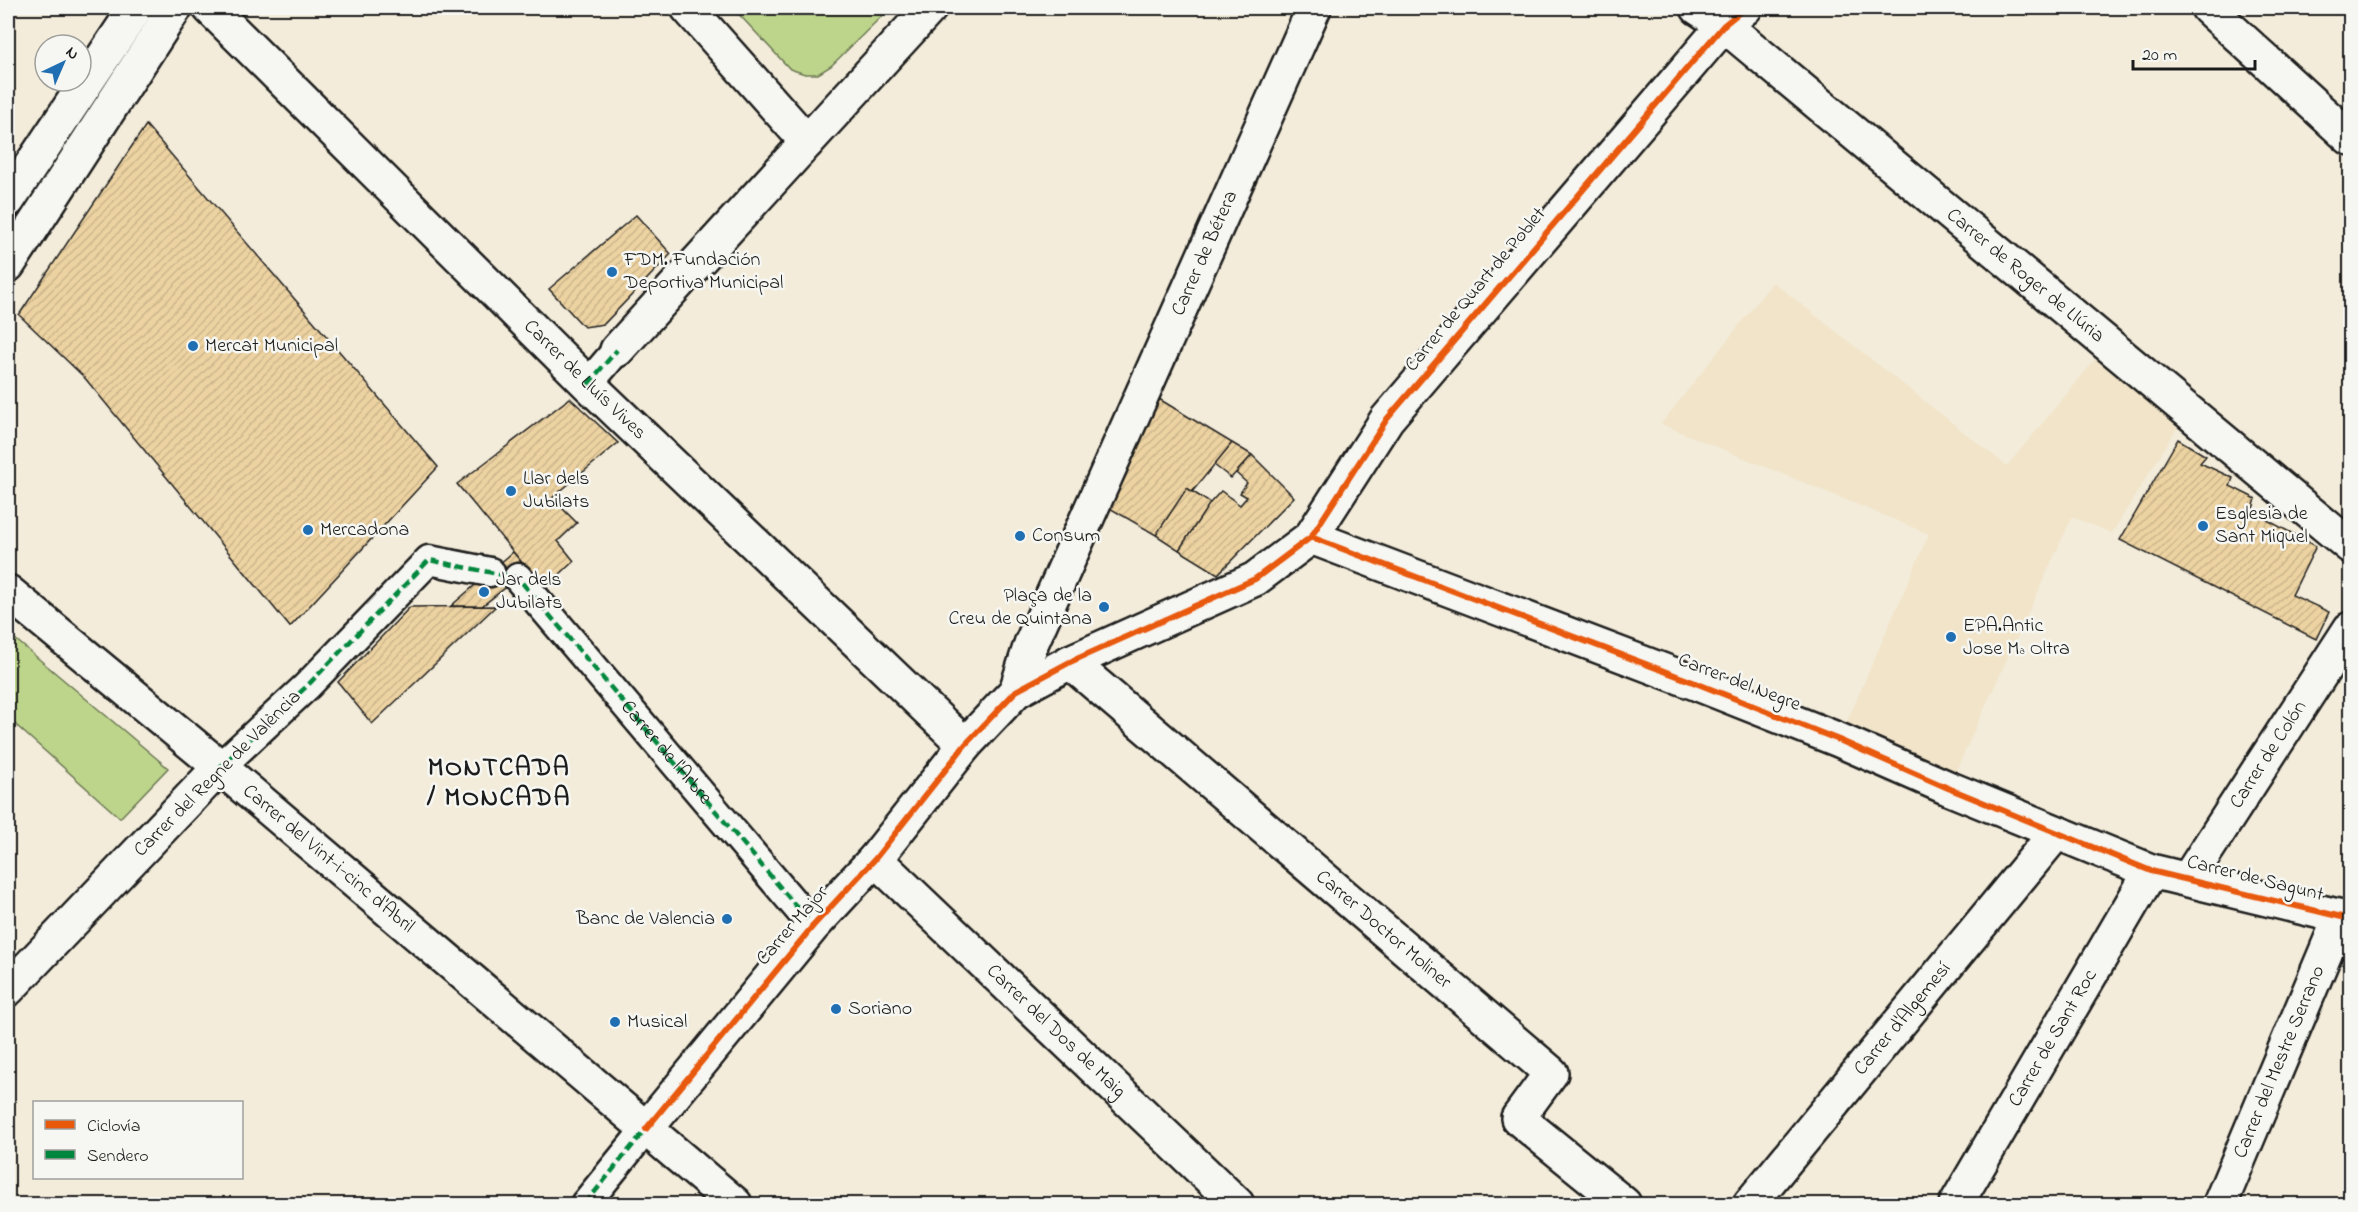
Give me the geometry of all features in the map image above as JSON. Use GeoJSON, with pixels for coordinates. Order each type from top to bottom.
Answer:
{"type":"FeatureCollection","features":[{"type":"Feature","properties":{"kind":"street"},"geometry":{"type":"LineString","coordinates":[[8,201],[136,8]]}},
{"type":"Feature","properties":{"kind":"street"},"geometry":{"type":"LineString","coordinates":[[8,265],[175,8]]}},
{"type":"Feature","properties":{"kind":"street","name":"Carrer de Lluís Vives"},"geometry":{"type":"LineString","coordinates":[[210,8],[588,384],[965,745]]}},
{"type":"Feature","properties":{"kind":"street"},"geometry":{"type":"LineString","coordinates":[[688,8],[807,142]]}},
{"type":"Feature","properties":{"kind":"street"},"geometry":{"type":"LineString","coordinates":[[588,384],[616,350],[930,8]]}},
{"type":"Feature","properties":{"kind":"street","name":"Carrer de Bétera"},"geometry":{"type":"LineString","coordinates":[[1016,691],[1030,644],[1314,8]]}},
{"type":"Feature","properties":{"kind":"street"},"geometry":{"type":"LineString","coordinates":[[2208,8],[2350,138]]}},
{"type":"Feature","properties":{"kind":"street","name":"Carrer de Quart de Poblet"},"geometry":{"type":"LineString","coordinates":[[1070,662],[1255,579],[1311,537],[1387,419],[1722,13]]}},
{"type":"Feature","properties":{"kind":"street","name":"Carrer de Roger de Llúria"},"geometry":{"type":"LineString","coordinates":[[1722,13],[2350,546]]}},
{"type":"Feature","properties":{"kind":"street","name":"Carrer del Negre"},"geometry":{"type":"LineString","coordinates":[[1311,537],[1839,740],[2056,834],[2151,871]]}},
{"type":"Feature","properties":{"kind":"street","name":"Carrer del Regne de València"},"geometry":{"type":"LineString","coordinates":[[8,989],[220,767],[307,686],[429,561],[490,572]]}},
{"type":"Feature","properties":{"kind":"street","name":"Carrer de l'Arbre"},"geometry":{"type":"LineString","coordinates":[[518,578],[813,926]]}},
{"type":"Feature","properties":{"kind":"street","name":"Carrer del Vint-i-cinc d'Abril"},"geometry":{"type":"LineString","coordinates":[[8,592],[220,767],[735,1204]]}},
{"type":"Feature","properties":{"kind":"street","name":"Carrer de Colón"},"geometry":{"type":"LineString","coordinates":[[2188,879],[2350,629]]}},
{"type":"Feature","properties":{"kind":"street"},"geometry":{"type":"LineString","coordinates":[[965,745],[1016,691],[1070,662]]}},
{"type":"Feature","properties":{"kind":"street","name":"Carrer Doctor Moliner"},"geometry":{"type":"LineString","coordinates":[[1070,662],[1551,1073],[1518,1118],[1624,1204]]}},
{"type":"Feature","properties":{"kind":"street","name":"Carrer Major"},"geometry":{"type":"LineString","coordinates":[[585,1204],[813,926],[875,859],[965,745]]}},
{"type":"Feature","properties":{"kind":"street","name":"Carrer d'Algemesí"},"geometry":{"type":"LineString","coordinates":[[1750,1204],[2056,834]]}},
{"type":"Feature","properties":{"kind":"street","name":"Carrer del Dos de Maig"},"geometry":{"type":"LineString","coordinates":[[875,859],[1237,1204]]}},
{"type":"Feature","properties":{"kind":"street","name":"Carrer de Sagunt"},"geometry":{"type":"LineString","coordinates":[[2151,871],[2345,918]]}},
{"type":"Feature","properties":{"kind":"street","name":"Carrer de Sant Roc"},"geometry":{"type":"LineString","coordinates":[[1956,1204],[2151,871]]}},
{"type":"Feature","properties":{"kind":"street","name":"Carrer del Mestre Serrano"},"geometry":{"type":"LineString","coordinates":[[2220,1204],[2345,918]]}},
{"type":"Feature","properties":{"kind":"shaded area","name":"EPA.Antic Jose Mª Oltra"},"geometry":{"type":"Polygon","coordinates":[[[1773,282],[2007,466],[2108,344],[2188,410],[2112,533],[2072,517],[1948,788],[1839,740],[1929,534],[1661,424],[1773,282]]]}},
{"type":"Feature","properties":{"kind":"green space"},"geometry":{"type":"Polygon","coordinates":[[[733,8],[890,8],[831,66],[818,74],[805,74],[790,69],[733,8]]]}},
{"type":"Feature","properties":{"kind":"green space"},"geometry":{"type":"Polygon","coordinates":[[[8,633],[168,768],[120,818],[8,718],[8,633]]]}},
{"type":"Feature","properties":{"kind":"building","name":"Mercat Municipal"},"geometry":{"type":"Polygon","coordinates":[[[146,125],[438,467],[290,627],[84,377],[19,315],[146,125]]]}},
{"type":"Feature","properties":{"kind":"building","name":"FDM. Fundación Deportiva Municipal"},"geometry":{"type":"Polygon","coordinates":[[[636,215],[671,254],[604,324],[584,327],[549,289],[636,215]]]}},
{"type":"Feature","properties":{"kind":"building","name":"Llar dels Jubilats"},"geometry":{"type":"Polygon","coordinates":[[[570,398],[618,443],[552,498],[577,523],[558,541],[574,561],[544,589],[457,484],[570,398]]]}},
{"type":"Feature","properties":{"kind":"building"},"geometry":{"type":"Polygon","coordinates":[[[1159,399],[1232,443],[1192,492],[1187,488],[1156,535],[1106,506],[1159,399]]]}},
{"type":"Feature","properties":{"kind":"building","name":"Esglesia de Sant Miquel"},"geometry":{"type":"Polygon","coordinates":[[[2178,439],[2206,456],[2200,463],[2233,478],[2230,486],[2256,499],[2252,512],[2316,546],[2292,595],[2329,612],[2316,639],[2120,540],[2178,439]]]}},
{"type":"Feature","properties":{"kind":"building"},"geometry":{"type":"Polygon","coordinates":[[[1232,443],[1252,455],[1231,478],[1214,465],[1232,443]]]}},
{"type":"Feature","properties":{"kind":"building"},"geometry":{"type":"Polygon","coordinates":[[[1252,455],[1294,497],[1218,574],[1179,550],[1210,503],[1221,491],[1240,505],[1247,497],[1240,493],[1247,483],[1236,473],[1252,455]]]}},
{"type":"Feature","properties":{"kind":"building"},"geometry":{"type":"Polygon","coordinates":[[[1187,488],[1210,503],[1179,550],[1156,535],[1187,488]]]}},
{"type":"Feature","properties":{"kind":"building","name":"Jar dels Jubilats"},"geometry":{"type":"Polygon","coordinates":[[[513,552],[527,569],[518,578],[482,606],[451,606],[513,552]]]}},
{"type":"Feature","properties":{"kind":"building"},"geometry":{"type":"Polygon","coordinates":[[[496,606],[372,724],[338,682],[410,607],[496,606]]]}},
{"type":"Feature","properties":{"kind":"marked path"},"geometry":{"type":"LineString","coordinates":[[588,384],[617,350]]}},
{"type":"Feature","properties":{"kind":"marked path"},"geometry":{"type":"LineString","coordinates":[[220,767],[307,686],[429,560],[518,578],[813,926]]}},
{"type":"Feature","properties":{"kind":"marked path"},"geometry":{"type":"LineString","coordinates":[[585,1204],[646,1129]]}},
{"type":"Feature","properties":{"kind":"cycle path"},"geometry":{"type":"LineString","coordinates":[[646,1129],[813,926],[875,859],[965,745],[1016,691],[1070,662],[1255,579],[1311,537],[1387,419],[1724,25],[1745,8]]}},
{"type":"Feature","properties":{"kind":"cycle path"},"geometry":{"type":"LineString","coordinates":[[1311,537],[1839,740],[1948,788],[2151,871],[2350,919]]}},
{"type":"Feature","properties":{"kind":"place","name":"FDM. Fundación Deportiva Municipal"},"geometry":{"type":"Point","coordinates":[612,272]}},
{"type":"Feature","properties":{"kind":"place","name":"Mercat Municipal"},"geometry":{"type":"Point","coordinates":[193,346]}},
{"type":"Feature","properties":{"kind":"place","name":"Llar dels Jubilats"},"geometry":{"type":"Point","coordinates":[511,491]}},
{"type":"Feature","properties":{"kind":"place","name":"Esglesia de Sant Miquel"},"geometry":{"type":"Point","coordinates":[2203,526]}},
{"type":"Feature","properties":{"kind":"place","name":"Mercadona"},"geometry":{"type":"Point","coordinates":[308,530]}},
{"type":"Feature","properties":{"kind":"place","name":"Consum"},"geometry":{"type":"Point","coordinates":[1020,536]}},
{"type":"Feature","properties":{"kind":"place","name":"Jar dels Jubilats"},"geometry":{"type":"Point","coordinates":[484,592]}},
{"type":"Feature","properties":{"kind":"place","name":"Plaça de la Creu de Quintana"},"geometry":{"type":"Point","coordinates":[1104,607]}},
{"type":"Feature","properties":{"kind":"place","name":"EPA.Antic Jose Mª Oltra"},"geometry":{"type":"Point","coordinates":[1951,637]}},
{"type":"Feature","properties":{"kind":"place","name":"Banc de Valencia"},"geometry":{"type":"Point","coordinates":[727,919]}},
{"type":"Feature","properties":{"kind":"place","name":"Soriano"},"geometry":{"type":"Point","coordinates":[836,1009]}},
{"type":"Feature","properties":{"kind":"place","name":"Musical"},"geometry":{"type":"Point","coordinates":[615,1022]}},
{"type":"Feature","properties":{"kind":"district","name":"MONTCADA / MONCADA"},"geometry":{"type":"Point","coordinates":[499,784]}}]}
